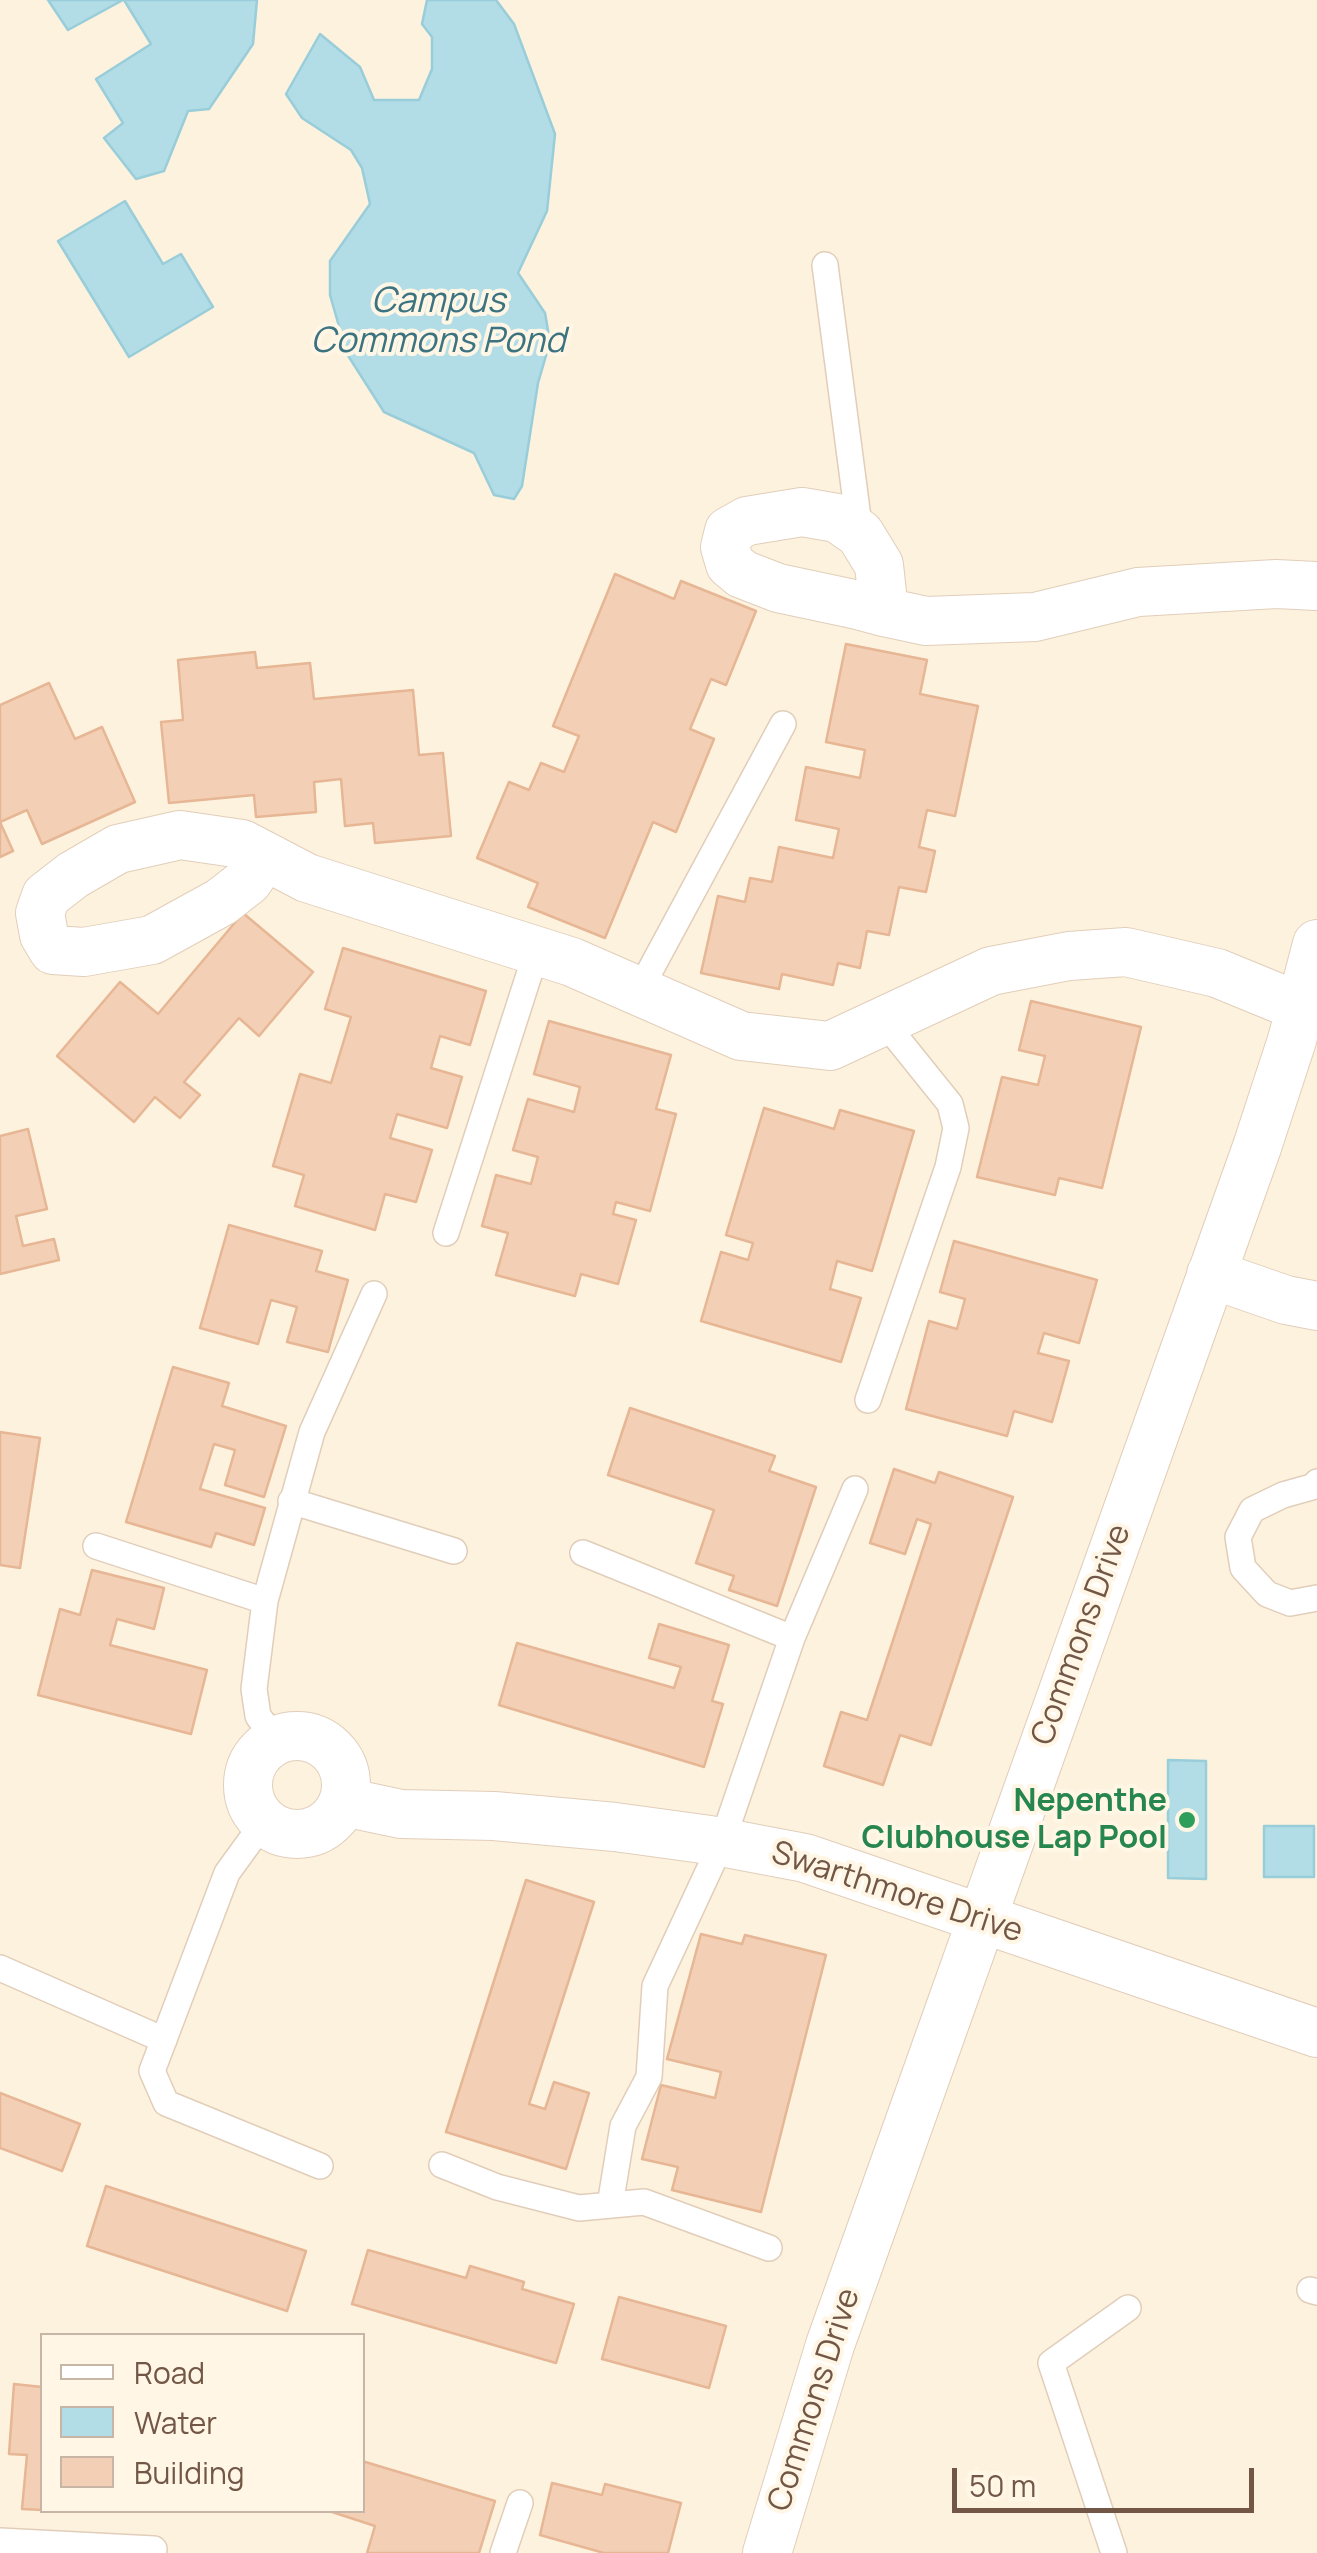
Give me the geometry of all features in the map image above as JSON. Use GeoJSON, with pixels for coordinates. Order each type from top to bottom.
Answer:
{"type":"FeatureCollection","features":[{"type":"Feature","properties":{"kind":"street"},"geometry":{"type":"LineString","coordinates":[[884,612],[879,565],[860,534],[837,518],[802,512],[747,521],[729,530],[724,547],[730,564],[742,574],[778,588],[926,622],[1035,617],[1138,592],[1276,584],[1317,586]]}},
{"type":"Feature","properties":{"kind":"street"},"geometry":{"type":"LineString","coordinates":[[265,856],[307,878],[572,962],[741,1036],[830,1046],[990,971],[1069,956],[1126,952],[1217,973],[1300,1007]]}},
{"type":"Feature","properties":{"kind":"street","name":"Commons Drive"},"geometry":{"type":"LineString","coordinates":[[767,2553],[830,2346],[1257,1147],[1317,944]]}},
{"type":"Feature","properties":{"kind":"street"},"geometry":{"type":"LineString","coordinates":[[1211,1274],[1286,1300],[1317,1306]]}},
{"type":"Feature","properties":{"kind":"street"},"geometry":{"type":"LineString","coordinates":[[314,1738],[331,1748],[342,1764],[347,1783],[344,1802],[334,1819],[318,1830],[300,1835],[280,1832],[264,1822],[252,1807],[247,1788],[250,1768],[260,1752],[276,1740],[314,1738]]}},
{"type":"Feature","properties":{"kind":"street","name":"Swarthmore Drive"},"geometry":{"type":"LineString","coordinates":[[344,1802],[402,1814],[529,1819],[722,1842],[805,1858],[1317,2034]]}},
{"type":"Feature","properties":{"kind":"lane"},"geometry":{"type":"LineString","coordinates":[[825,265],[860,534]]}},
{"type":"Feature","properties":{"kind":"lane"},"geometry":{"type":"LineString","coordinates":[[639,991],[782,724]]}},
{"type":"Feature","properties":{"kind":"lane"},"geometry":{"type":"LineString","coordinates":[[446,1233],[536,950]]}},
{"type":"Feature","properties":{"kind":"lane"},"geometry":{"type":"LineString","coordinates":[[868,1400],[948,1167],[956,1128],[950,1104],[884,1022]]}},
{"type":"Feature","properties":{"kind":"lane"},"geometry":{"type":"LineString","coordinates":[[276,1740],[258,1716],[254,1688],[265,1601],[312,1432],[374,1294]]}},
{"type":"Feature","properties":{"kind":"lane"},"geometry":{"type":"LineString","coordinates":[[1317,1482],[1252,1510],[1238,1536],[1244,1568],[1267,1594],[1290,1603],[1317,1598]]}},
{"type":"Feature","properties":{"kind":"lane"},"geometry":{"type":"LineString","coordinates":[[610,2205],[623,2126],[648,2077],[655,1986],[722,1842],[792,1638],[855,1490]]}},
{"type":"Feature","properties":{"kind":"lane"},"geometry":{"type":"LineString","coordinates":[[291,1501],[454,1551]]}},
{"type":"Feature","properties":{"kind":"lane"},"geometry":{"type":"LineString","coordinates":[[96,1546],[265,1601]]}},
{"type":"Feature","properties":{"kind":"lane"},"geometry":{"type":"LineString","coordinates":[[582,1553],[792,1638]]}},
{"type":"Feature","properties":{"kind":"lane"},"geometry":{"type":"LineString","coordinates":[[264,1822],[227,1873],[152,2071],[166,2104],[320,2166]]}},
{"type":"Feature","properties":{"kind":"lane"},"geometry":{"type":"LineString","coordinates":[[0,1968],[164,2040]]}},
{"type":"Feature","properties":{"kind":"lane"},"geometry":{"type":"LineString","coordinates":[[442,2164],[497,2188],[579,2208],[644,2202],[769,2248]]}},
{"type":"Feature","properties":{"kind":"lane"},"geometry":{"type":"LineString","coordinates":[[1114,2553],[1051,2363],[1128,2308]]}},
{"type":"Feature","properties":{"kind":"lane"},"geometry":{"type":"LineString","coordinates":[[503,2553],[520,2503]]}},
{"type":"Feature","properties":{"kind":"lane"},"geometry":{"type":"LineString","coordinates":[[0,2541],[154,2549]]}},
{"type":"Feature","properties":{"kind":"water"},"geometry":{"type":"Polygon","coordinates":[[[48,0],[123,0],[68,30],[48,0]]]}},
{"type":"Feature","properties":{"kind":"water"},"geometry":{"type":"Polygon","coordinates":[[[124,0],[257,0],[253,44],[209,109],[188,111],[164,171],[136,179],[104,138],[123,123],[96,79],[151,44],[124,0]]]}},
{"type":"Feature","properties":{"kind":"water","name":"Campus Commons Pond"},"geometry":{"type":"Polygon","coordinates":[[[427,0],[496,0],[514,24],[555,134],[547,211],[518,273],[545,313],[550,342],[538,383],[522,486],[514,499],[494,495],[474,453],[384,412],[347,354],[330,295],[330,261],[370,204],[362,168],[351,150],[302,118],[286,94],[320,34],[360,67],[374,100],[419,100],[432,69],[432,37],[422,24],[427,0]]]}},
{"type":"Feature","properties":{"kind":"water"},"geometry":{"type":"Polygon","coordinates":[[[125,201],[163,264],[181,254],[213,307],[129,357],[58,241],[125,201]]]}},
{"type":"Feature","properties":{"kind":"water","name":"Nepenthe Clubhouse Lap Pool"},"geometry":{"type":"Polygon","coordinates":[[[1168,1760],[1206,1761],[1206,1879],[1168,1878],[1168,1760]]]}},
{"type":"Feature","properties":{"kind":"water"},"geometry":{"type":"Polygon","coordinates":[[[1264,1826],[1314,1826],[1314,1877],[1264,1877],[1264,1826]]]}},
{"type":"Feature","properties":{"kind":"building"},"geometry":{"type":"Polygon","coordinates":[[[615,574],[674,599],[681,581],[756,611],[726,685],[711,679],[690,729],[714,739],[676,832],[653,822],[605,938],[528,907],[538,883],[477,858],[509,782],[529,790],[541,763],[564,772],[579,736],[553,726],[615,574]]]}},
{"type":"Feature","properties":{"kind":"building"},"geometry":{"type":"Polygon","coordinates":[[[846,644],[927,660],[920,694],[978,706],[955,816],[927,810],[919,847],[935,851],[926,892],[899,887],[889,935],[867,931],[860,968],[838,963],[833,985],[782,974],[779,989],[701,973],[718,896],[745,902],[750,878],[772,882],[779,847],[833,858],[839,829],[796,820],[806,767],[860,778],[865,750],[826,742],[846,644]]]}},
{"type":"Feature","properties":{"kind":"building"},"geometry":{"type":"Polygon","coordinates":[[[255,652],[257,668],[310,663],[314,699],[413,690],[419,755],[443,753],[451,836],[375,843],[373,823],[345,826],[341,779],[314,782],[316,812],[256,817],[254,795],[169,803],[161,722],[183,720],[178,660],[255,652]]]}},
{"type":"Feature","properties":{"kind":"building"},"geometry":{"type":"Polygon","coordinates":[[[49,683],[75,739],[102,727],[135,802],[42,844],[27,810],[0,822],[0,705],[49,683]]]}},
{"type":"Feature","properties":{"kind":"building"},"geometry":{"type":"Polygon","coordinates":[[[0,822],[13,851],[0,857],[0,822]]]}},
{"type":"Feature","properties":{"kind":"building"},"geometry":{"type":"Polygon","coordinates":[[[243,913],[313,972],[259,1036],[239,1018],[184,1082],[200,1095],[180,1118],[155,1097],[134,1122],[57,1056],[120,982],[158,1014],[243,913]]]}},
{"type":"Feature","properties":{"kind":"building"},"geometry":{"type":"Polygon","coordinates":[[[343,948],[486,991],[470,1045],[440,1036],[431,1068],[462,1077],[447,1128],[397,1114],[390,1138],[432,1150],[416,1202],[385,1194],[375,1230],[295,1206],[304,1175],[273,1166],[300,1074],[331,1083],[351,1017],[325,1009],[343,948]]]}},
{"type":"Feature","properties":{"kind":"building"},"geometry":{"type":"Polygon","coordinates":[[[1031,1001],[1141,1027],[1102,1188],[1059,1178],[1055,1195],[977,1177],[1002,1077],[1038,1085],[1045,1056],[1019,1050],[1031,1001]]]}},
{"type":"Feature","properties":{"kind":"building"},"geometry":{"type":"Polygon","coordinates":[[[549,1021],[671,1055],[656,1109],[676,1114],[650,1211],[616,1202],[613,1214],[636,1220],[618,1284],[581,1274],[575,1296],[496,1275],[508,1233],[482,1226],[496,1175],[531,1184],[538,1157],[513,1150],[528,1099],[574,1112],[580,1087],[534,1074],[549,1021]]]}},
{"type":"Feature","properties":{"kind":"building"},"geometry":{"type":"Polygon","coordinates":[[[764,1108],[834,1129],[840,1110],[914,1131],[872,1271],[837,1261],[830,1289],[861,1298],[841,1362],[701,1321],[721,1252],[748,1260],[753,1243],[726,1235],[764,1108]]]}},
{"type":"Feature","properties":{"kind":"building"},"geometry":{"type":"Polygon","coordinates":[[[28,1129],[47,1209],[16,1216],[23,1246],[54,1239],[59,1260],[0,1274],[0,1136],[28,1129]]]}},
{"type":"Feature","properties":{"kind":"building"},"geometry":{"type":"Polygon","coordinates":[[[229,1225],[322,1251],[316,1271],[348,1280],[328,1352],[287,1342],[297,1307],[271,1300],[258,1344],[200,1328],[229,1225]]]}},
{"type":"Feature","properties":{"kind":"building"},"geometry":{"type":"Polygon","coordinates":[[[954,1241],[1097,1280],[1079,1343],[1044,1333],[1038,1353],[1069,1361],[1052,1422],[1014,1411],[1007,1436],[906,1409],[929,1321],[957,1329],[965,1299],[940,1292],[954,1241]]]}},
{"type":"Feature","properties":{"kind":"building"},"geometry":{"type":"Polygon","coordinates":[[[173,1367],[229,1383],[222,1406],[286,1426],[264,1497],[225,1485],[235,1450],[214,1444],[200,1489],[265,1508],[254,1545],[216,1533],[211,1547],[126,1522],[173,1367]]]}},
{"type":"Feature","properties":{"kind":"building"},"geometry":{"type":"Polygon","coordinates":[[[630,1408],[775,1456],[769,1471],[816,1487],[777,1606],[729,1590],[734,1576],[696,1563],[714,1510],[608,1475],[630,1408]]]}},
{"type":"Feature","properties":{"kind":"building"},"geometry":{"type":"Polygon","coordinates":[[[0,1432],[40,1438],[20,1568],[0,1565],[0,1432]]]}},
{"type":"Feature","properties":{"kind":"building"},"geometry":{"type":"Polygon","coordinates":[[[894,1469],[935,1483],[939,1472],[1013,1497],[931,1745],[900,1735],[883,1785],[824,1766],[841,1712],[867,1720],[931,1524],[917,1519],[905,1554],[870,1543],[894,1469]]]}},
{"type":"Feature","properties":{"kind":"building"},"geometry":{"type":"Polygon","coordinates":[[[92,1570],[164,1588],[154,1629],[117,1619],[110,1645],[207,1670],[191,1734],[38,1695],[60,1609],[80,1615],[92,1570]]]}},
{"type":"Feature","properties":{"kind":"building"},"geometry":{"type":"Polygon","coordinates":[[[659,1624],[729,1645],[712,1701],[723,1704],[704,1767],[499,1705],[517,1643],[674,1688],[681,1667],[649,1658],[659,1624]]]}},
{"type":"Feature","properties":{"kind":"building"},"geometry":{"type":"Polygon","coordinates":[[[526,1880],[594,1902],[529,2104],[545,2109],[554,2082],[589,2093],[566,2169],[446,2132],[526,1880]]]}},
{"type":"Feature","properties":{"kind":"building"},"geometry":{"type":"Polygon","coordinates":[[[701,1934],[742,1944],[745,1935],[826,1955],[761,2212],[672,2190],[678,2167],[642,2159],[661,2085],[715,2098],[721,2072],[667,2059],[701,1934]]]}},
{"type":"Feature","properties":{"kind":"building"},"geometry":{"type":"Polygon","coordinates":[[[0,2093],[80,2124],[62,2171],[0,2148],[0,2093]]]}},
{"type":"Feature","properties":{"kind":"building"},"geometry":{"type":"Polygon","coordinates":[[[106,2186],[306,2251],[287,2311],[87,2246],[106,2186]]]}},
{"type":"Feature","properties":{"kind":"building"},"geometry":{"type":"Polygon","coordinates":[[[368,2250],[466,2278],[470,2266],[524,2282],[522,2289],[574,2304],[556,2363],[352,2304],[368,2250]]]}},
{"type":"Feature","properties":{"kind":"building"},"geometry":{"type":"Polygon","coordinates":[[[619,2297],[726,2326],[709,2388],[602,2359],[619,2297]]]}},
{"type":"Feature","properties":{"kind":"building"},"geometry":{"type":"Polygon","coordinates":[[[14,2384],[40,2387],[40,2510],[22,2509],[27,2455],[9,2454],[14,2384]]]}},
{"type":"Feature","properties":{"kind":"building"},"geometry":{"type":"Polygon","coordinates":[[[365,2462],[495,2501],[479,2553],[367,2553],[375,2526],[335,2513],[365,2513],[365,2462]]]}},
{"type":"Feature","properties":{"kind":"building"},"geometry":{"type":"Polygon","coordinates":[[[552,2483],[602,2495],[605,2484],[681,2503],[668,2553],[604,2553],[540,2535],[552,2483]]]}},
{"type":"Feature","properties":{"kind":"place","name":"Nepenthe Clubhouse Lap Pool"},"geometry":{"type":"Point","coordinates":[1187,1820]}}]}
